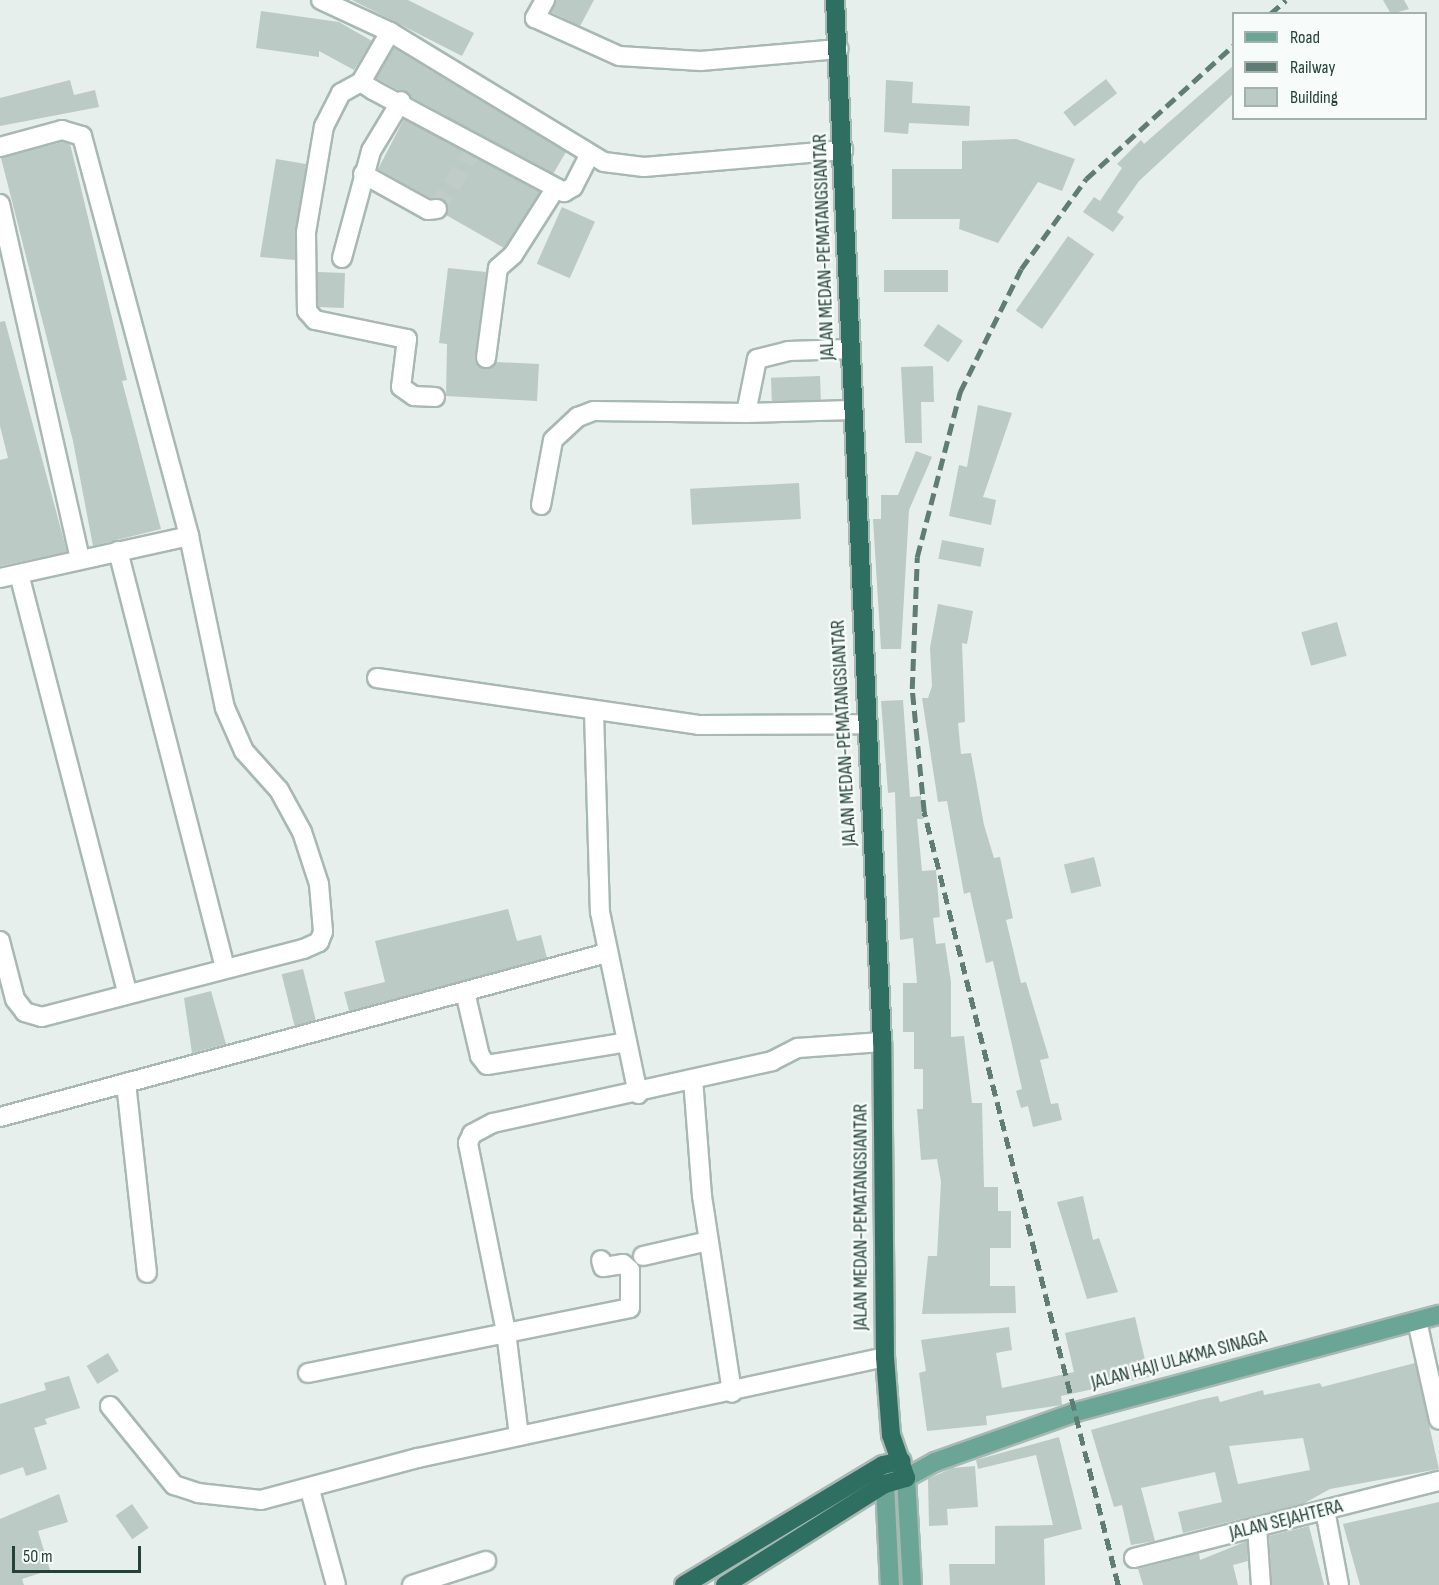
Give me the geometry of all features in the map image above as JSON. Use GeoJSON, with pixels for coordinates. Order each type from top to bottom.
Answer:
{"type":"FeatureCollection","features":[{"type":"Feature","properties":{"kind":"highway","name":"JALAN MEDAN-PEMATANGSIANTAR"},"geometry":{"type":"LineString","coordinates":[[835,0],[865,724],[882,1042],[885,1357],[891,1435],[904,1470]]}},
{"type":"Feature","properties":{"kind":"highway"},"geometry":{"type":"LineString","coordinates":[[885,1484],[883,1465],[891,1435]]}},
{"type":"Feature","properties":{"kind":"highway"},"geometry":{"type":"LineString","coordinates":[[684,1585],[883,1465],[904,1470]]}},
{"type":"Feature","properties":{"kind":"highway"},"geometry":{"type":"LineString","coordinates":[[725,1585],[904,1470]]}},
{"type":"Feature","properties":{"kind":"main road","name":"JALAN HAJI ULAKMA SINAGA"},"geometry":{"type":"LineString","coordinates":[[904,1470],[935,1462],[1076,1412],[1439,1315]]}},
{"type":"Feature","properties":{"kind":"main road"},"geometry":{"type":"LineString","coordinates":[[904,1470],[912,1585]]}},
{"type":"Feature","properties":{"kind":"main road"},"geometry":{"type":"LineString","coordinates":[[885,1484],[890,1585]]}},
{"type":"Feature","properties":{"kind":"street"},"geometry":{"type":"LineString","coordinates":[[321,0],[390,32],[589,156],[644,167],[843,150]]}},
{"type":"Feature","properties":{"kind":"street"},"geometry":{"type":"LineString","coordinates":[[545,0],[536,18],[619,56],[701,61],[838,49]]}},
{"type":"Feature","properties":{"kind":"street"},"geometry":{"type":"LineString","coordinates":[[390,32],[361,82],[340,93],[324,126],[306,232],[307,311],[315,320],[407,339],[401,387],[414,396],[435,398]]}},
{"type":"Feature","properties":{"kind":"street"},"geometry":{"type":"LineString","coordinates":[[361,82],[401,101],[473,149],[555,189],[569,191],[589,156]]}},
{"type":"Feature","properties":{"kind":"street"},"geometry":{"type":"LineString","coordinates":[[342,258],[363,174],[401,101]]}},
{"type":"Feature","properties":{"kind":"street"},"geometry":{"type":"LineString","coordinates":[[0,147],[62,130],[82,136],[189,536],[225,708],[244,751],[293,813],[323,909],[323,932],[314,946],[127,993],[60,1015],[25,1012],[15,999],[0,941]]}},
{"type":"Feature","properties":{"kind":"street"},"geometry":{"type":"LineString","coordinates":[[363,174],[428,210],[436,209]]}},
{"type":"Feature","properties":{"kind":"street"},"geometry":{"type":"LineString","coordinates":[[486,358],[498,268],[513,255],[555,189]]}},
{"type":"Feature","properties":{"kind":"street"},"geometry":{"type":"LineString","coordinates":[[0,204],[80,558]]}},
{"type":"Feature","properties":{"kind":"street"},"geometry":{"type":"LineString","coordinates":[[746,412],[756,359],[788,351],[851,349]]}},
{"type":"Feature","properties":{"kind":"street"},"geometry":{"type":"LineString","coordinates":[[540,505],[553,440],[579,417],[594,411],[853,410]]}},
{"type":"Feature","properties":{"kind":"street"},"geometry":{"type":"LineString","coordinates":[[0,578],[80,558],[189,536]]}},
{"type":"Feature","properties":{"kind":"street"},"geometry":{"type":"LineString","coordinates":[[118,551],[225,967]]}},
{"type":"Feature","properties":{"kind":"street"},"geometry":{"type":"LineString","coordinates":[[19,574],[127,993]]}},
{"type":"Feature","properties":{"kind":"street"},"geometry":{"type":"LineString","coordinates":[[377,678],[594,712],[699,725],[865,724]]}},
{"type":"Feature","properties":{"kind":"street"},"geometry":{"type":"LineString","coordinates":[[594,712],[594,828],[607,953],[638,1094]]}},
{"type":"Feature","properties":{"kind":"street"},"geometry":{"type":"LineString","coordinates":[[0,1117],[607,953]]}},
{"type":"Feature","properties":{"kind":"street"},"geometry":{"type":"LineString","coordinates":[[465,992],[480,1056],[487,1065],[627,1042]]}},
{"type":"Feature","properties":{"kind":"street"},"geometry":{"type":"LineString","coordinates":[[519,1436],[506,1332],[468,1143],[472,1134],[493,1123],[638,1094],[772,1061],[798,1048],[882,1042]]}},
{"type":"Feature","properties":{"kind":"street"},"geometry":{"type":"LineString","coordinates":[[693,1079],[708,1241],[732,1393]]}},
{"type":"Feature","properties":{"kind":"street"},"geometry":{"type":"LineString","coordinates":[[126,1083],[147,1273]]}},
{"type":"Feature","properties":{"kind":"street"},"geometry":{"type":"LineString","coordinates":[[642,1256],[708,1241]]}},
{"type":"Feature","properties":{"kind":"street"},"geometry":{"type":"LineString","coordinates":[[308,1373],[630,1308],[630,1270],[623,1264],[603,1267],[601,1260]]}},
{"type":"Feature","properties":{"kind":"street"},"geometry":{"type":"LineString","coordinates":[[1417,1321],[1439,1420]]}},
{"type":"Feature","properties":{"kind":"street"},"geometry":{"type":"LineString","coordinates":[[110,1406],[174,1485],[198,1493],[261,1500],[310,1490],[519,1436],[732,1393],[885,1357]]}},
{"type":"Feature","properties":{"kind":"street","name":"JALAN SEJAHTERA"},"geometry":{"type":"LineString","coordinates":[[1134,1558],[1439,1481]]}},
{"type":"Feature","properties":{"kind":"street"},"geometry":{"type":"LineString","coordinates":[[310,1490],[336,1585]]}},
{"type":"Feature","properties":{"kind":"street"},"geometry":{"type":"LineString","coordinates":[[1325,1510],[1339,1585]]}},
{"type":"Feature","properties":{"kind":"street"},"geometry":{"type":"LineString","coordinates":[[1257,1527],[1261,1585]]}},
{"type":"Feature","properties":{"kind":"street"},"geometry":{"type":"LineString","coordinates":[[412,1585],[486,1562]]}},
{"type":"Feature","properties":{"kind":"building"},"geometry":{"type":"Polygon","coordinates":[[[352,0],[408,0],[474,33],[462,56],[352,0]]]}},
{"type":"Feature","properties":{"kind":"building"},"geometry":{"type":"Polygon","coordinates":[[[556,0],[594,0],[580,26],[551,12],[556,0]]]}},
{"type":"Feature","properties":{"kind":"building"},"geometry":{"type":"Polygon","coordinates":[[[1383,0],[1404,0],[1409,9],[1398,12],[1390,12],[1383,0]]]}},
{"type":"Feature","properties":{"kind":"building"},"geometry":{"type":"Polygon","coordinates":[[[261,11],[339,22],[372,41],[354,70],[319,51],[319,57],[256,48],[261,11]]]}},
{"type":"Feature","properties":{"kind":"building"},"geometry":{"type":"Polygon","coordinates":[[[394,48],[566,152],[553,174],[376,78],[394,48]]]}},
{"type":"Feature","properties":{"kind":"building"},"geometry":{"type":"Polygon","coordinates":[[[1232,67],[1232,95],[1139,181],[1117,212],[1124,217],[1113,232],[1083,212],[1094,197],[1100,201],[1122,168],[1117,164],[1141,140],[1144,144],[1232,67]]]}},
{"type":"Feature","properties":{"kind":"building"},"geometry":{"type":"Polygon","coordinates":[[[1106,79],[1117,93],[1075,126],[1063,112],[1106,79]]]}},
{"type":"Feature","properties":{"kind":"building"},"geometry":{"type":"Polygon","coordinates":[[[70,80],[74,95],[95,90],[99,107],[0,126],[0,98],[70,80]]]}},
{"type":"Feature","properties":{"kind":"building"},"geometry":{"type":"Polygon","coordinates":[[[886,80],[913,82],[912,103],[970,106],[969,126],[909,123],[908,134],[884,132],[886,80]]]}},
{"type":"Feature","properties":{"kind":"building"},"geometry":{"type":"Polygon","coordinates":[[[404,119],[540,192],[504,248],[446,215],[442,199],[430,198],[378,169],[404,119]]]}},
{"type":"Feature","properties":{"kind":"building"},"geometry":{"type":"Polygon","coordinates":[[[1016,139],[1075,159],[1062,191],[1038,182],[998,243],[959,229],[960,219],[892,219],[892,169],[962,169],[962,141],[1016,139]]]}},
{"type":"Feature","properties":{"kind":"building"},"geometry":{"type":"Polygon","coordinates":[[[62,142],[70,144],[127,380],[122,381],[161,529],[93,546],[73,441],[1,158],[62,142]]]}},
{"type":"Feature","properties":{"kind":"building"},"geometry":{"type":"Polygon","coordinates":[[[276,159],[306,164],[295,260],[260,257],[276,159]]]}},
{"type":"Feature","properties":{"kind":"building"},"geometry":{"type":"Polygon","coordinates":[[[562,207],[595,222],[570,278],[537,264],[562,207]]]}},
{"type":"Feature","properties":{"kind":"building"},"geometry":{"type":"Polygon","coordinates":[[[1068,236],[1094,254],[1042,329],[1016,311],[1068,236]]]}},
{"type":"Feature","properties":{"kind":"building"},"geometry":{"type":"Polygon","coordinates":[[[448,268],[486,272],[475,362],[485,369],[496,362],[539,364],[537,401],[446,396],[447,344],[439,343],[448,268]]]}},
{"type":"Feature","properties":{"kind":"building"},"geometry":{"type":"Polygon","coordinates":[[[884,270],[948,270],[948,292],[884,292],[884,270]]]}},
{"type":"Feature","properties":{"kind":"building"},"geometry":{"type":"Polygon","coordinates":[[[318,272],[345,273],[344,308],[317,307],[318,272]]]}},
{"type":"Feature","properties":{"kind":"building"},"geometry":{"type":"Polygon","coordinates":[[[5,321],[67,552],[0,566],[0,460],[8,458],[0,426],[0,322],[5,321]]]}},
{"type":"Feature","properties":{"kind":"building"},"geometry":{"type":"Polygon","coordinates":[[[938,324],[963,341],[948,362],[923,346],[938,324]]]}},
{"type":"Feature","properties":{"kind":"building"},"geometry":{"type":"Polygon","coordinates":[[[933,366],[934,402],[921,402],[922,443],[905,443],[901,367],[933,366]]]}},
{"type":"Feature","properties":{"kind":"building"},"geometry":{"type":"Polygon","coordinates":[[[820,376],[821,400],[772,402],[771,378],[820,376]]]}},
{"type":"Feature","properties":{"kind":"building"},"geometry":{"type":"Polygon","coordinates":[[[978,405],[1012,413],[983,497],[996,500],[991,525],[949,516],[959,465],[967,467],[978,405]]]}},
{"type":"Feature","properties":{"kind":"building"},"geometry":{"type":"Polygon","coordinates":[[[916,451],[932,457],[909,510],[901,649],[881,649],[873,519],[881,519],[881,495],[898,495],[916,451]]]}},
{"type":"Feature","properties":{"kind":"building"},"geometry":{"type":"Polygon","coordinates":[[[799,483],[801,519],[692,525],[690,489],[799,483]]]}},
{"type":"Feature","properties":{"kind":"building"},"geometry":{"type":"Polygon","coordinates":[[[942,540],[984,548],[981,567],[938,559],[942,540]]]}},
{"type":"Feature","properties":{"kind":"building"},"geometry":{"type":"Polygon","coordinates":[[[938,604],[973,611],[967,644],[962,643],[965,722],[958,723],[961,754],[971,753],[984,825],[994,858],[1000,857],[1013,918],[1006,920],[1021,983],[1026,982],[1049,1058],[1040,1060],[1051,1104],[1058,1103],[1062,1120],[1033,1127],[1028,1106],[1021,1108],[1016,1091],[1022,1089],[993,961],[986,963],[970,892],[964,894],[947,801],[938,802],[922,698],[928,698],[932,686],[930,648],[938,604]]]}},
{"type":"Feature","properties":{"kind":"building"},"geometry":{"type":"Polygon","coordinates":[[[1337,622],[1347,656],[1311,666],[1301,632],[1337,622]]]}},
{"type":"Feature","properties":{"kind":"building"},"geometry":{"type":"Polygon","coordinates":[[[903,700],[910,797],[921,796],[923,819],[917,819],[922,871],[936,870],[940,917],[933,918],[936,944],[945,943],[951,982],[951,1037],[964,1036],[972,1103],[982,1103],[984,1187],[998,1187],[998,1211],[1011,1211],[1011,1248],[990,1248],[990,1286],[1015,1286],[1016,1313],[922,1314],[928,1256],[937,1256],[941,1182],[937,1159],[921,1160],[917,1109],[923,1109],[923,1069],[914,1069],[914,1032],[903,1032],[903,983],[917,983],[913,938],[900,940],[895,792],[888,793],[881,701],[903,700]]]}},
{"type":"Feature","properties":{"kind":"building"},"geometry":{"type":"Polygon","coordinates":[[[1094,857],[1101,886],[1071,894],[1064,864],[1094,857]]]}},
{"type":"Feature","properties":{"kind":"building"},"geometry":{"type":"Polygon","coordinates":[[[508,909],[517,941],[541,935],[547,958],[349,1011],[344,992],[385,982],[375,941],[508,909]]]}},
{"type":"Feature","properties":{"kind":"building"},"geometry":{"type":"Polygon","coordinates":[[[303,969],[316,1020],[294,1026],[282,974],[303,969]]]}},
{"type":"Feature","properties":{"kind":"building"},"geometry":{"type":"Polygon","coordinates":[[[211,991],[226,1044],[192,1053],[184,998],[211,991]]]}},
{"type":"Feature","properties":{"kind":"building"},"geometry":{"type":"Polygon","coordinates":[[[1083,1196],[1093,1240],[1099,1238],[1118,1292],[1087,1299],[1057,1202],[1083,1196]]]}},
{"type":"Feature","properties":{"kind":"building"},"geometry":{"type":"Polygon","coordinates":[[[1135,1317],[1149,1377],[1061,1396],[1062,1405],[986,1416],[987,1425],[927,1431],[919,1373],[926,1371],[921,1340],[1009,1327],[1012,1350],[996,1353],[1002,1388],[1074,1372],[1065,1333],[1135,1317]]]}},
{"type":"Feature","properties":{"kind":"building"},"geometry":{"type":"Polygon","coordinates":[[[108,1353],[119,1371],[97,1384],[87,1366],[108,1353]]]}},
{"type":"Feature","properties":{"kind":"building"},"geometry":{"type":"Polygon","coordinates":[[[1415,1363],[1439,1469],[1330,1489],[1303,1504],[1183,1533],[1178,1512],[1222,1502],[1215,1472],[1141,1488],[1155,1541],[1131,1545],[1122,1505],[1114,1507],[1091,1430],[1218,1396],[1220,1402],[1263,1390],[1264,1395],[1320,1383],[1322,1387],[1415,1363]],[[1303,1438],[1229,1446],[1238,1484],[1310,1470],[1303,1438]]]}},
{"type":"Feature","properties":{"kind":"building"},"geometry":{"type":"Polygon","coordinates":[[[69,1376],[80,1408],[45,1419],[47,1424],[34,1428],[47,1469],[26,1476],[23,1467],[0,1475],[0,1404],[46,1390],[44,1383],[69,1376]]]}},
{"type":"Feature","properties":{"kind":"building"},"geometry":{"type":"Polygon","coordinates":[[[1059,1437],[1082,1529],[1044,1539],[1045,1585],[950,1585],[949,1564],[995,1564],[995,1526],[1053,1525],[1036,1455],[978,1469],[976,1460],[1059,1437]]]}},
{"type":"Feature","properties":{"kind":"building"},"geometry":{"type":"Polygon","coordinates":[[[975,1466],[978,1507],[947,1509],[948,1525],[929,1526],[928,1479],[952,1468],[975,1466]]]}},
{"type":"Feature","properties":{"kind":"building"},"geometry":{"type":"Polygon","coordinates":[[[59,1494],[68,1522],[38,1531],[50,1570],[22,1579],[24,1585],[0,1585],[0,1519],[59,1494]]]}},
{"type":"Feature","properties":{"kind":"building"},"geometry":{"type":"Polygon","coordinates":[[[1439,1502],[1439,1585],[1360,1585],[1343,1524],[1439,1502]]]}},
{"type":"Feature","properties":{"kind":"building"},"geometry":{"type":"Polygon","coordinates":[[[132,1504],[149,1528],[132,1539],[116,1515],[132,1504]]]}},
{"type":"Feature","properties":{"kind":"building"},"geometry":{"type":"Polygon","coordinates":[[[1309,1526],[1324,1585],[1272,1585],[1269,1536],[1309,1526]]]}},
{"type":"Feature","properties":{"kind":"building"},"geometry":{"type":"Polygon","coordinates":[[[1247,1541],[1248,1561],[1233,1565],[1238,1585],[1143,1585],[1138,1569],[1199,1553],[1200,1560],[1247,1541]]]}},
{"type":"Feature","properties":{"kind":"tunnel"},"geometry":{"type":"LineString","coordinates":[[437,209],[470,155]]}},
{"type":"Feature","properties":{"kind":"railway"},"geometry":{"type":"LineString","coordinates":[[1272,12],[1286,0]]}},
{"type":"Feature","properties":{"kind":"railway"},"geometry":{"type":"LineString","coordinates":[[1118,1585],[924,812],[912,689],[917,557],[960,392],[1021,269],[1086,179],[1232,47]]}}]}
